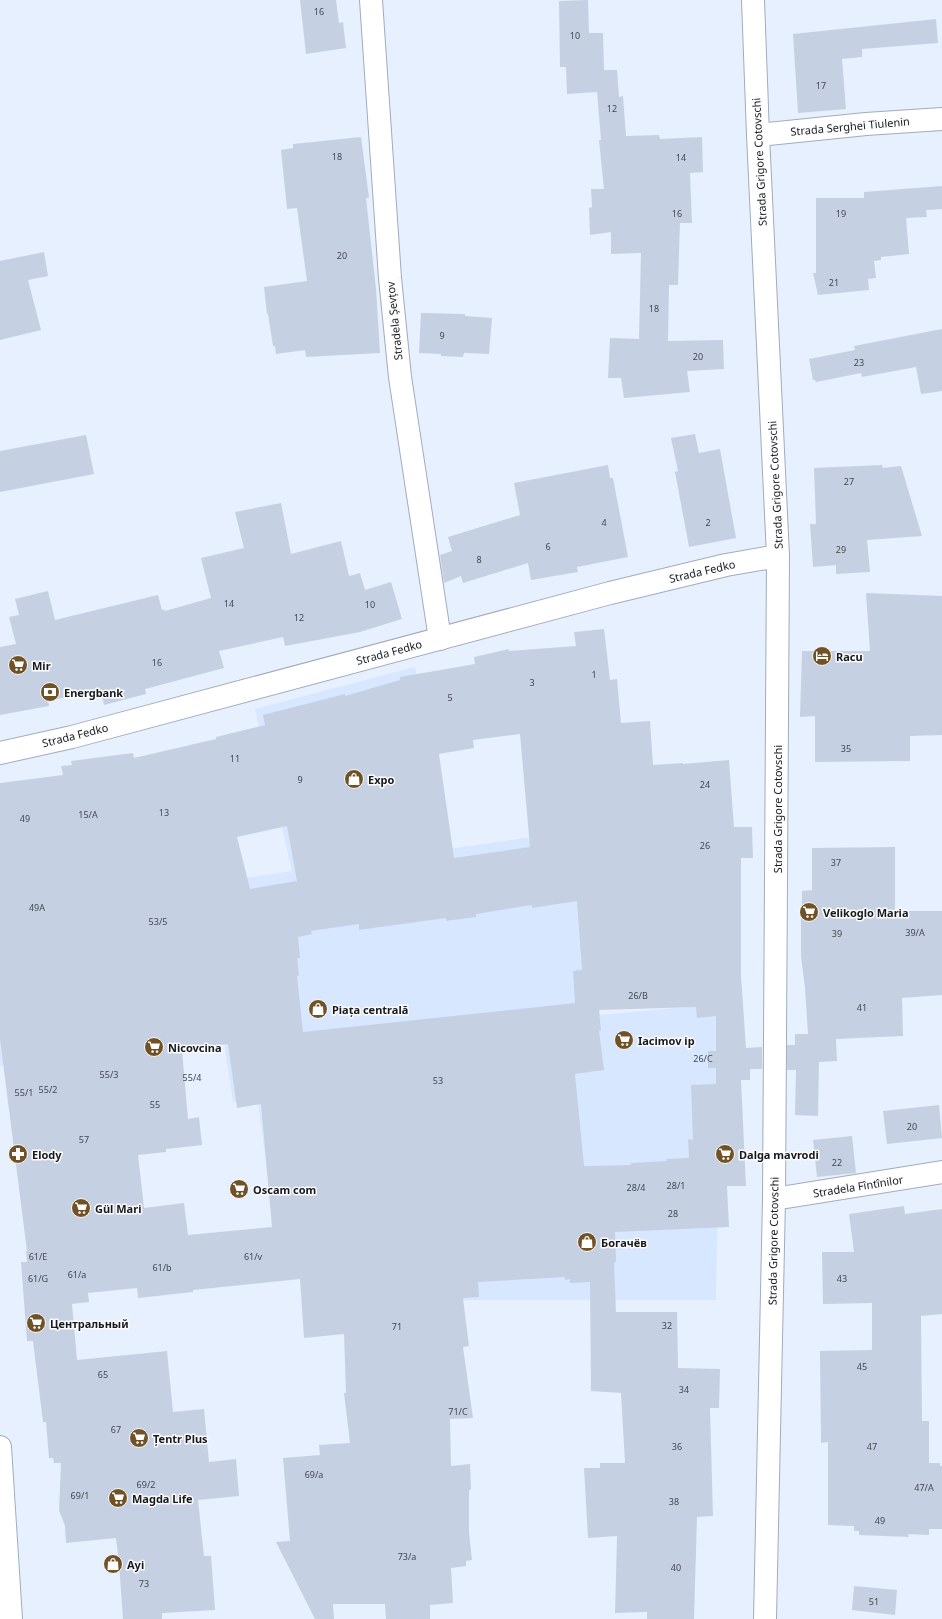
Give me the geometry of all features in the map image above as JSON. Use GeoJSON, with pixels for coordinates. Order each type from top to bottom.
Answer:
{"type":"FeatureCollection","features":[{"type":"Feature","properties":{"kind":"street","name":"Stradela Șevțov"},"geometry":{"type":"LineString","coordinates":[[371,0],[390,278],[400,378],[440,639]]}},
{"type":"Feature","properties":{"kind":"street","name":"Strada Grigore Cotovschi"},"geometry":{"type":"LineString","coordinates":[[753,0],[778,556],[774,1199],[765,1619]]}},
{"type":"Feature","properties":{"kind":"street","name":"Strada Serghei Tiulenin"},"geometry":{"type":"LineString","coordinates":[[758,135],[866,124],[942,119]]}},
{"type":"Feature","properties":{"kind":"street","name":"Strada Fedko"},"geometry":{"type":"LineString","coordinates":[[0,753],[72,737],[610,593],[726,565],[778,556]]}},
{"type":"Feature","properties":{"kind":"street","name":"Stradela Fîntînilor"},"geometry":{"type":"LineString","coordinates":[[774,1199],[942,1172]]}},
{"type":"Feature","properties":{"kind":"street"},"geometry":{"type":"LineString","coordinates":[[0,1447],[11,1619]]}},
{"type":"Feature","properties":{"kind":"shaded area","name":"Piața centrală"},"geometry":{"type":"Polygon","coordinates":[[[415,667],[449,849],[547,835],[585,789],[600,1015],[740,1002],[718,1185],[716,1300],[461,1300],[273,1218],[258,1101],[233,1102],[224,1041],[0,1066],[0,1025],[136,895],[292,871],[255,709],[415,667]]]}},
{"type":"Feature","properties":{"kind":"building"},"geometry":{"type":"Polygon","coordinates":[[[300,0],[336,0],[339,23],[343,22],[346,48],[306,54],[300,0]]]}},
{"type":"Feature","properties":{"kind":"building"},"geometry":{"type":"Polygon","coordinates":[[[588,0],[589,33],[603,33],[604,70],[617,70],[619,97],[623,96],[626,136],[659,135],[660,139],[702,137],[703,172],[690,173],[692,223],[680,223],[678,285],[669,285],[668,341],[723,340],[724,369],[687,371],[690,392],[624,398],[621,378],[608,378],[610,338],[639,339],[641,253],[611,254],[611,232],[590,235],[589,208],[592,207],[591,189],[604,189],[599,140],[601,140],[597,92],[567,94],[566,67],[560,67],[559,1],[588,0]]]}},
{"type":"Feature","properties":{"kind":"building"},"geometry":{"type":"Polygon","coordinates":[[[936,19],[938,43],[862,49],[862,57],[842,59],[846,109],[798,113],[793,34],[936,19]]]}},
{"type":"Feature","properties":{"kind":"building"},"geometry":{"type":"Polygon","coordinates":[[[361,137],[369,198],[366,198],[376,289],[380,353],[306,357],[305,350],[276,354],[267,314],[264,287],[307,281],[297,208],[287,209],[281,150],[293,148],[293,144],[361,137]]]}},
{"type":"Feature","properties":{"kind":"building"},"geometry":{"type":"Polygon","coordinates":[[[942,186],[942,209],[926,210],[927,217],[906,218],[909,254],[881,257],[881,260],[874,261],[876,278],[868,279],[869,290],[818,295],[813,273],[816,273],[816,198],[864,198],[864,192],[942,186]]]}},
{"type":"Feature","properties":{"kind":"building"},"geometry":{"type":"Polygon","coordinates":[[[44,252],[48,276],[28,280],[41,330],[0,340],[0,261],[44,252]]]}},
{"type":"Feature","properties":{"kind":"building"},"geometry":{"type":"Polygon","coordinates":[[[421,313],[465,314],[465,316],[492,318],[489,354],[464,353],[463,357],[419,353],[421,313]]]}},
{"type":"Feature","properties":{"kind":"building"},"geometry":{"type":"Polygon","coordinates":[[[942,329],[942,391],[921,394],[916,367],[862,377],[861,373],[816,382],[813,380],[809,359],[855,350],[854,346],[942,329]]]}},
{"type":"Feature","properties":{"kind":"building"},"geometry":{"type":"Polygon","coordinates":[[[695,434],[699,453],[720,449],[736,538],[689,547],[675,472],[678,471],[671,438],[695,434]]]}},
{"type":"Feature","properties":{"kind":"building"},"geometry":{"type":"Polygon","coordinates":[[[86,435],[94,474],[0,492],[0,451],[86,435]]]}},
{"type":"Feature","properties":{"kind":"building"},"geometry":{"type":"Polygon","coordinates":[[[608,465],[610,478],[613,478],[628,557],[577,567],[578,572],[531,580],[528,563],[463,583],[461,576],[444,583],[440,555],[452,551],[448,537],[520,515],[514,483],[608,465]]]}},
{"type":"Feature","properties":{"kind":"building"},"geometry":{"type":"Polygon","coordinates":[[[882,465],[883,468],[901,466],[922,536],[867,540],[870,572],[836,574],[836,565],[813,567],[810,524],[816,524],[814,468],[882,465]]]}},
{"type":"Feature","properties":{"kind":"building"},"geometry":{"type":"Polygon","coordinates":[[[281,503],[291,554],[341,541],[349,576],[360,573],[365,590],[391,582],[402,619],[360,632],[285,646],[283,637],[219,651],[224,668],[145,689],[146,694],[104,705],[101,690],[48,701],[49,706],[0,715],[0,647],[16,644],[9,617],[19,615],[15,599],[48,591],[55,620],[158,595],[162,610],[164,609],[165,611],[211,598],[201,558],[244,548],[235,512],[281,503]]]}},
{"type":"Feature","properties":{"kind":"building"},"geometry":{"type":"Polygon","coordinates":[[[866,593],[942,596],[942,735],[910,736],[910,761],[815,762],[815,716],[800,717],[802,651],[870,651],[866,593]]]}},
{"type":"Feature","properties":{"kind":"building"},"geometry":{"type":"Polygon","coordinates":[[[604,629],[610,680],[617,679],[621,723],[650,721],[653,765],[729,760],[734,827],[752,827],[753,858],[741,858],[741,976],[746,1048],[762,1047],[762,1069],[750,1069],[750,1080],[741,1080],[746,1186],[727,1186],[729,1227],[615,1232],[616,1262],[614,1262],[616,1312],[677,1312],[678,1368],[720,1369],[719,1408],[710,1408],[713,1516],[697,1517],[694,1619],[647,1619],[647,1612],[615,1613],[617,1536],[588,1538],[584,1468],[600,1468],[600,1463],[625,1463],[621,1393],[591,1391],[590,1282],[570,1283],[570,1279],[565,1280],[565,1277],[478,1282],[479,1297],[463,1298],[469,1346],[463,1347],[473,1418],[450,1419],[451,1466],[470,1464],[471,1489],[469,1490],[469,1533],[472,1560],[466,1561],[466,1566],[451,1568],[453,1603],[430,1605],[430,1619],[386,1619],[385,1604],[333,1604],[334,1619],[315,1619],[276,1542],[290,1541],[283,1458],[320,1455],[319,1445],[350,1443],[344,1393],[346,1393],[344,1334],[304,1338],[300,1279],[193,1290],[193,1292],[138,1298],[137,1288],[88,1293],[89,1302],[72,1304],[77,1360],[167,1351],[173,1412],[204,1409],[209,1462],[236,1459],[239,1496],[198,1500],[204,1556],[211,1556],[215,1610],[162,1613],[162,1619],[123,1619],[116,1538],[66,1543],[65,1526],[59,1510],[61,1463],[54,1463],[53,1458],[49,1458],[46,1422],[43,1422],[33,1341],[27,1341],[21,1262],[27,1262],[27,1251],[0,1039],[0,783],[63,775],[61,766],[72,765],[71,761],[133,753],[134,758],[216,739],[216,737],[265,725],[263,715],[345,694],[345,696],[400,680],[400,677],[475,664],[474,657],[509,649],[509,651],[576,646],[574,632],[604,629]],[[520,734],[473,740],[474,748],[439,754],[454,858],[530,847],[520,734]],[[287,826],[237,837],[250,889],[297,881],[287,826]],[[577,901],[532,908],[532,905],[476,914],[476,917],[446,921],[446,918],[359,930],[359,924],[311,931],[312,934],[298,937],[300,958],[297,958],[299,975],[297,976],[303,1032],[575,1003],[573,971],[582,970],[577,901]],[[696,1007],[599,1010],[601,1031],[599,1031],[604,1070],[575,1074],[584,1166],[631,1165],[631,1163],[689,1158],[688,1139],[693,1140],[691,1085],[716,1084],[716,1068],[708,1068],[708,1051],[716,1051],[716,1016],[697,1018],[696,1007]],[[228,1044],[182,1050],[188,1119],[199,1117],[202,1145],[166,1149],[166,1152],[138,1155],[144,1208],[184,1203],[188,1235],[272,1227],[261,1104],[237,1108],[228,1044]]]}},
{"type":"Feature","properties":{"kind":"building"},"geometry":{"type":"Polygon","coordinates":[[[895,847],[895,911],[942,911],[942,995],[902,998],[903,1036],[836,1039],[837,1061],[819,1062],[818,1116],[795,1115],[796,1070],[787,1070],[787,1045],[795,1045],[795,1034],[808,1034],[801,957],[801,914],[802,891],[812,890],[812,848],[895,847]]]}},
{"type":"Feature","properties":{"kind":"building"},"geometry":{"type":"Polygon","coordinates":[[[939,1105],[942,1138],[887,1144],[883,1111],[939,1105]]]}},
{"type":"Feature","properties":{"kind":"building"},"geometry":{"type":"Polygon","coordinates":[[[852,1136],[856,1173],[817,1177],[813,1140],[852,1136]]]}},
{"type":"Feature","properties":{"kind":"building"},"geometry":{"type":"Polygon","coordinates":[[[904,1206],[905,1214],[942,1209],[942,1314],[921,1316],[922,1421],[929,1421],[929,1463],[940,1463],[940,1466],[942,1466],[942,1529],[929,1529],[929,1535],[908,1534],[909,1537],[859,1535],[859,1531],[854,1531],[854,1526],[828,1525],[828,1442],[821,1443],[820,1351],[872,1350],[872,1303],[823,1304],[822,1252],[854,1252],[849,1214],[904,1206]]]}},
{"type":"Feature","properties":{"kind":"building"},"geometry":{"type":"Polygon","coordinates":[[[854,1586],[897,1590],[895,1615],[852,1610],[854,1586]]]}},
{"type":"Feature","properties":{"kind":"place","name":"Racu"},"geometry":{"type":"Point","coordinates":[822,656]}},
{"type":"Feature","properties":{"kind":"place","name":"Mir"},"geometry":{"type":"Point","coordinates":[18,665]}},
{"type":"Feature","properties":{"kind":"place","name":"Energbank"},"geometry":{"type":"Point","coordinates":[50,692]}},
{"type":"Feature","properties":{"kind":"place","name":"Expo"},"geometry":{"type":"Point","coordinates":[354,779]}},
{"type":"Feature","properties":{"kind":"place","name":"Velikoglo Maria"},"geometry":{"type":"Point","coordinates":[809,912]}},
{"type":"Feature","properties":{"kind":"place","name":"Piața centrală"},"geometry":{"type":"Point","coordinates":[318,1009]}},
{"type":"Feature","properties":{"kind":"place","name":"Iacimov ip"},"geometry":{"type":"Point","coordinates":[624,1040]}},
{"type":"Feature","properties":{"kind":"place","name":"Nicovcina"},"geometry":{"type":"Point","coordinates":[154,1047]}},
{"type":"Feature","properties":{"kind":"place","name":"Elody"},"geometry":{"type":"Point","coordinates":[18,1154]}},
{"type":"Feature","properties":{"kind":"place","name":"Dalga mavrodi"},"geometry":{"type":"Point","coordinates":[725,1154]}},
{"type":"Feature","properties":{"kind":"place","name":"Oscam com"},"geometry":{"type":"Point","coordinates":[239,1189]}},
{"type":"Feature","properties":{"kind":"place","name":"Gül Mari"},"geometry":{"type":"Point","coordinates":[81,1208]}},
{"type":"Feature","properties":{"kind":"place","name":"Богачёв"},"geometry":{"type":"Point","coordinates":[587,1242]}},
{"type":"Feature","properties":{"kind":"place","name":"Центральный"},"geometry":{"type":"Point","coordinates":[36,1323]}},
{"type":"Feature","properties":{"kind":"place","name":"Țentr Plus"},"geometry":{"type":"Point","coordinates":[139,1438]}},
{"type":"Feature","properties":{"kind":"place","name":"Magda Life"},"geometry":{"type":"Point","coordinates":[118,1498]}},
{"type":"Feature","properties":{"kind":"place","name":"Ayi"},"geometry":{"type":"Point","coordinates":[113,1564]}}]}
